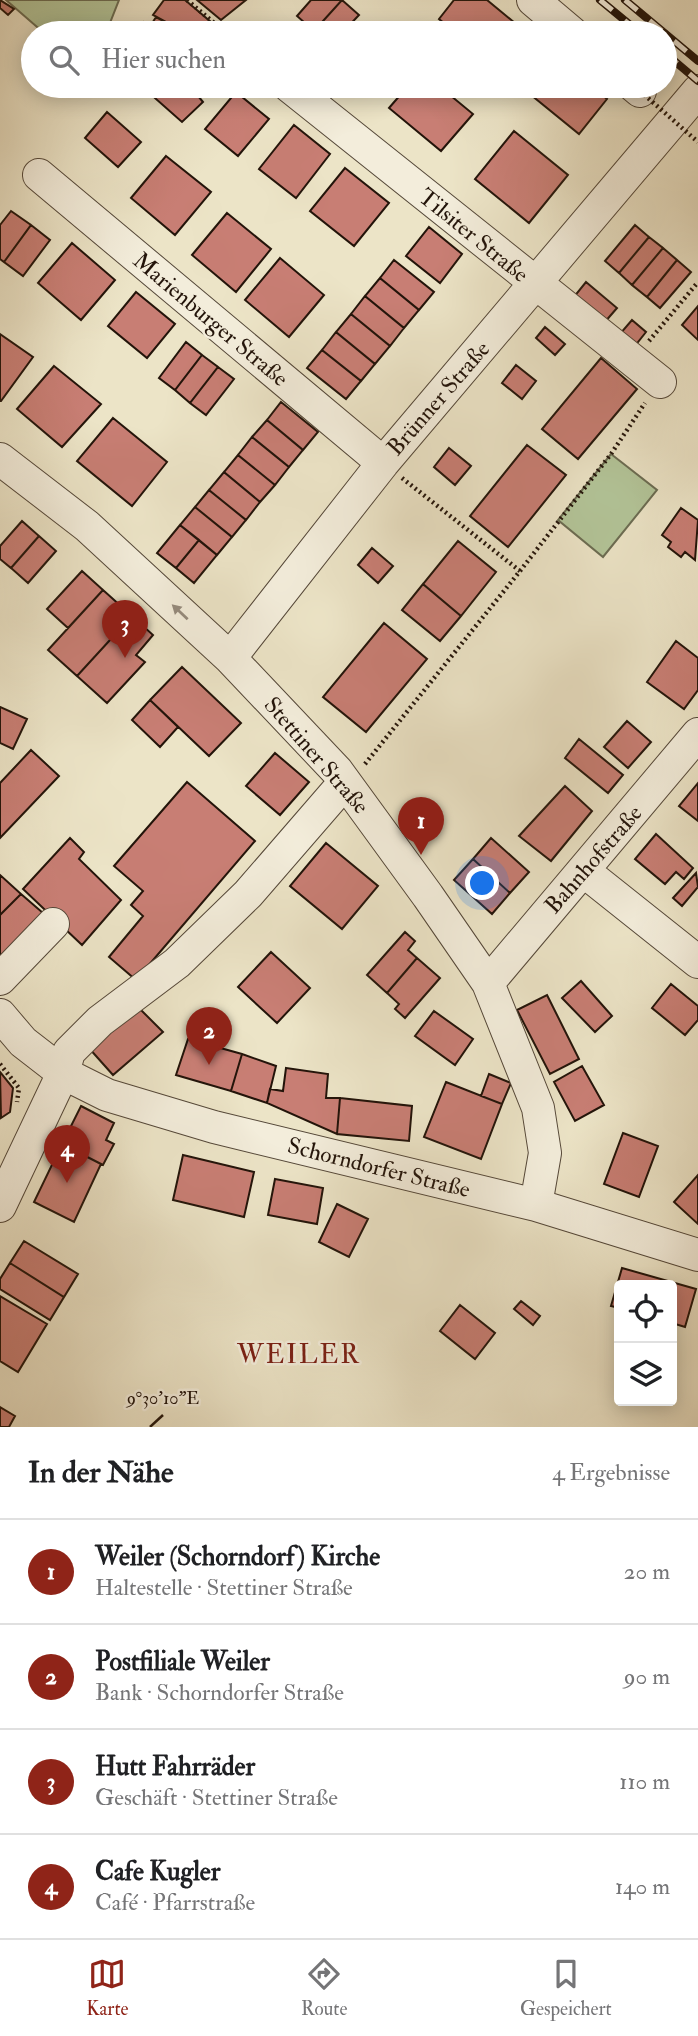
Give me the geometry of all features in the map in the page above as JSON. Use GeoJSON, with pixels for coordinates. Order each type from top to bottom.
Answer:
{"type":"FeatureCollection","features":[{"type":"Feature","properties":{"kind":"street"},"geometry":{"type":"LineString","coordinates":[[533,0],[558,21]]}},
{"type":"Feature","properties":{"kind":"street","name":"Brünner Straße"},"geometry":{"type":"LineString","coordinates":[[230,658],[383,463],[698,91]]}},
{"type":"Feature","properties":{"kind":"street","name":"Tilsiter Straße"},"geometry":{"type":"LineString","coordinates":[[304,98],[660,382]]}},
{"type":"Feature","properties":{"kind":"street","name":"Marienburger Straße"},"geometry":{"type":"LineString","coordinates":[[39,175],[383,463]]}},
{"type":"Feature","properties":{"kind":"street","name":"Stettiner Straße"},"geometry":{"type":"LineString","coordinates":[[0,458],[87,526],[230,658],[341,777],[488,983],[538,1108],[545,1153],[536,1205]]}},
{"type":"Feature","properties":{"kind":"street","name":"Bahnhofstraße"},"geometry":{"type":"LineString","coordinates":[[488,983],[585,872],[698,734]]}},
{"type":"Feature","properties":{"kind":"street"},"geometry":{"type":"LineString","coordinates":[[0,1206],[10,1149],[63,1073],[68,1052],[100,1021],[177,963],[240,903],[341,777]]}},
{"type":"Feature","properties":{"kind":"street"},"geometry":{"type":"LineString","coordinates":[[585,872],[698,962]]}},
{"type":"Feature","properties":{"kind":"street"},"geometry":{"type":"LineString","coordinates":[[0,979],[53,924]]}},
{"type":"Feature","properties":{"kind":"street","name":"Schorndorfer Straße"},"geometry":{"type":"LineString","coordinates":[[0,1015],[23,1042],[63,1073],[107,1095],[214,1127],[536,1205],[698,1255]]}},
{"type":"Feature","properties":{"kind":"path"},"geometry":{"type":"LineString","coordinates":[[187,0],[212,21]]}},
{"type":"Feature","properties":{"kind":"path"},"geometry":{"type":"LineString","coordinates":[[648,98],[698,142]]}},
{"type":"Feature","properties":{"kind":"path"},"geometry":{"type":"LineString","coordinates":[[633,361],[698,282]]}},
{"type":"Feature","properties":{"kind":"path"},"geometry":{"type":"LineString","coordinates":[[341,777],[349,761],[357,771],[367,762],[611,454],[660,382]]}},
{"type":"Feature","properties":{"kind":"path"},"geometry":{"type":"LineString","coordinates":[[383,463],[520,571]]}},
{"type":"Feature","properties":{"kind":"path"},"geometry":{"type":"LineString","coordinates":[[0,1064],[19,1088],[16,1107]]}},
{"type":"Feature","properties":{"kind":"green space"},"geometry":{"type":"Polygon","coordinates":[[[6,0],[119,0],[111,21],[30,21],[6,0]]]}},
{"type":"Feature","properties":{"kind":"green space"},"geometry":{"type":"Polygon","coordinates":[[[611,454],[657,490],[603,557],[558,520],[611,454]]]}},
{"type":"Feature","properties":{"kind":"building"},"geometry":{"type":"Polygon","coordinates":[[[0,0],[14,9],[8,15],[0,8],[0,0]]]}},
{"type":"Feature","properties":{"kind":"building"},"geometry":{"type":"Polygon","coordinates":[[[164,0],[185,0],[210,21],[164,21],[153,15],[164,0]]]}},
{"type":"Feature","properties":{"kind":"building"},"geometry":{"type":"Polygon","coordinates":[[[197,0],[246,0],[221,20],[197,0]]]}},
{"type":"Feature","properties":{"kind":"building"},"geometry":{"type":"Polygon","coordinates":[[[311,0],[342,0],[323,21],[303,21],[297,16],[311,0]]]}},
{"type":"Feature","properties":{"kind":"building"},"geometry":{"type":"Polygon","coordinates":[[[342,0],[359,15],[353,21],[323,21],[342,0]]]}},
{"type":"Feature","properties":{"kind":"building"},"geometry":{"type":"Polygon","coordinates":[[[454,0],[487,0],[512,21],[441,21],[439,19],[454,0]]]}},
{"type":"Feature","properties":{"kind":"building"},"geometry":{"type":"Polygon","coordinates":[[[155,98],[200,98],[203,102],[182,122],[155,98]]]}},
{"type":"Feature","properties":{"kind":"building"},"geometry":{"type":"Polygon","coordinates":[[[231,98],[243,98],[269,119],[238,156],[205,129],[231,98]]]}},
{"type":"Feature","properties":{"kind":"building"},"geometry":{"type":"Polygon","coordinates":[[[398,98],[454,98],[473,114],[441,151],[389,108],[398,98]]]}},
{"type":"Feature","properties":{"kind":"building"},"geometry":{"type":"Polygon","coordinates":[[[535,98],[607,99],[579,134],[535,98]]]}},
{"type":"Feature","properties":{"kind":"building"},"geometry":{"type":"Polygon","coordinates":[[[107,112],[141,142],[118,167],[85,138],[107,112]]]}},
{"type":"Feature","properties":{"kind":"building"},"geometry":{"type":"Polygon","coordinates":[[[294,125],[330,154],[296,198],[259,169],[294,125]]]}},
{"type":"Feature","properties":{"kind":"building"},"geometry":{"type":"Polygon","coordinates":[[[514,131],[568,175],[529,223],[475,179],[514,131]]]}},
{"type":"Feature","properties":{"kind":"building"},"geometry":{"type":"Polygon","coordinates":[[[166,156],[211,192],[175,235],[131,198],[166,156]]]}},
{"type":"Feature","properties":{"kind":"building"},"geometry":{"type":"Polygon","coordinates":[[[345,168],[389,203],[354,246],[310,211],[345,168]]]}},
{"type":"Feature","properties":{"kind":"building"},"geometry":{"type":"Polygon","coordinates":[[[11,211],[31,225],[4,262],[0,259],[0,225],[11,211]]]}},
{"type":"Feature","properties":{"kind":"building"},"geometry":{"type":"Polygon","coordinates":[[[227,213],[271,249],[236,292],[192,255],[227,213]]]}},
{"type":"Feature","properties":{"kind":"building"},"geometry":{"type":"Polygon","coordinates":[[[31,225],[50,240],[23,276],[4,262],[31,225]]]}},
{"type":"Feature","properties":{"kind":"building"},"geometry":{"type":"Polygon","coordinates":[[[635,225],[649,237],[619,273],[605,261],[635,225]]]}},
{"type":"Feature","properties":{"kind":"building"},"geometry":{"type":"Polygon","coordinates":[[[429,227],[462,254],[440,283],[406,256],[429,227]]]}},
{"type":"Feature","properties":{"kind":"building"},"geometry":{"type":"Polygon","coordinates":[[[649,237],[663,248],[632,285],[619,273],[649,237]]]}},
{"type":"Feature","properties":{"kind":"building"},"geometry":{"type":"Polygon","coordinates":[[[72,243],[115,280],[81,320],[38,283],[72,243]]]}},
{"type":"Feature","properties":{"kind":"building"},"geometry":{"type":"Polygon","coordinates":[[[663,248],[677,260],[647,297],[632,285],[663,248]]]}},
{"type":"Feature","properties":{"kind":"building"},"geometry":{"type":"Polygon","coordinates":[[[280,258],[324,295],[289,337],[245,300],[280,258]]]}},
{"type":"Feature","properties":{"kind":"building"},"geometry":{"type":"Polygon","coordinates":[[[394,260],[434,292],[419,310],[380,278],[394,260]]]}},
{"type":"Feature","properties":{"kind":"building"},"geometry":{"type":"Polygon","coordinates":[[[677,260],[691,272],[660,308],[647,297],[677,260]]]}},
{"type":"Feature","properties":{"kind":"building"},"geometry":{"type":"Polygon","coordinates":[[[380,278],[419,310],[404,328],[365,296],[380,278]]]}},
{"type":"Feature","properties":{"kind":"building"},"geometry":{"type":"Polygon","coordinates":[[[586,282],[617,308],[604,323],[573,298],[586,282]]]}},
{"type":"Feature","properties":{"kind":"building"},"geometry":{"type":"Polygon","coordinates":[[[136,292],[175,324],[147,358],[108,326],[136,292]]]}},
{"type":"Feature","properties":{"kind":"building"},"geometry":{"type":"Polygon","coordinates":[[[365,296],[404,328],[390,346],[351,314],[365,296]]]}},
{"type":"Feature","properties":{"kind":"building"},"geometry":{"type":"Polygon","coordinates":[[[698,306],[698,340],[682,325],[698,306]]]}},
{"type":"Feature","properties":{"kind":"building"},"geometry":{"type":"Polygon","coordinates":[[[351,314],[390,346],[375,364],[336,332],[351,314]]]}},
{"type":"Feature","properties":{"kind":"building"},"geometry":{"type":"Polygon","coordinates":[[[632,320],[646,332],[634,347],[619,335],[632,320]]]}},
{"type":"Feature","properties":{"kind":"building"},"geometry":{"type":"Polygon","coordinates":[[[545,327],[565,344],[555,355],[536,338],[545,327]]]}},
{"type":"Feature","properties":{"kind":"building"},"geometry":{"type":"Polygon","coordinates":[[[336,332],[375,364],[361,381],[322,350],[336,332]]]}},
{"type":"Feature","properties":{"kind":"building"},"geometry":{"type":"Polygon","coordinates":[[[0,334],[33,357],[1,401],[0,401],[0,334]]]}},
{"type":"Feature","properties":{"kind":"building"},"geometry":{"type":"Polygon","coordinates":[[[186,342],[202,355],[175,390],[159,378],[186,342]]]}},
{"type":"Feature","properties":{"kind":"building"},"geometry":{"type":"Polygon","coordinates":[[[322,350],[361,381],[346,399],[307,368],[322,350]]]}},
{"type":"Feature","properties":{"kind":"building"},"geometry":{"type":"Polygon","coordinates":[[[202,355],[218,367],[190,403],[175,390],[202,355]]]}},
{"type":"Feature","properties":{"kind":"building"},"geometry":{"type":"Polygon","coordinates":[[[601,358],[637,389],[578,459],[542,429],[601,358]]]}},
{"type":"Feature","properties":{"kind":"building"},"geometry":{"type":"Polygon","coordinates":[[[516,365],[536,381],[522,399],[502,383],[516,365]]]}},
{"type":"Feature","properties":{"kind":"building"},"geometry":{"type":"Polygon","coordinates":[[[54,366],[101,404],[62,447],[17,409],[54,366]]]}},
{"type":"Feature","properties":{"kind":"building"},"geometry":{"type":"Polygon","coordinates":[[[218,367],[234,379],[206,415],[190,403],[218,367]]]}},
{"type":"Feature","properties":{"kind":"building"},"geometry":{"type":"Polygon","coordinates":[[[281,402],[318,432],[303,450],[267,420],[281,402]]]}},
{"type":"Feature","properties":{"kind":"building"},"geometry":{"type":"Polygon","coordinates":[[[113,418],[167,462],[132,506],[77,461],[113,418]]]}},
{"type":"Feature","properties":{"kind":"building"},"geometry":{"type":"Polygon","coordinates":[[[267,420],[303,450],[289,467],[252,437],[267,420]]]}},
{"type":"Feature","properties":{"kind":"building"},"geometry":{"type":"Polygon","coordinates":[[[252,437],[289,467],[275,485],[238,455],[252,437]]]}},
{"type":"Feature","properties":{"kind":"building"},"geometry":{"type":"Polygon","coordinates":[[[527,445],[566,475],[508,547],[470,516],[527,445]]]}},
{"type":"Feature","properties":{"kind":"building"},"geometry":{"type":"Polygon","coordinates":[[[449,448],[471,466],[455,485],[434,467],[449,448]]]}},
{"type":"Feature","properties":{"kind":"building"},"geometry":{"type":"Polygon","coordinates":[[[238,455],[275,485],[260,502],[224,472],[238,455]]]}},
{"type":"Feature","properties":{"kind":"building"},"geometry":{"type":"Polygon","coordinates":[[[224,472],[260,502],[246,520],[209,490],[224,472]]]}},
{"type":"Feature","properties":{"kind":"building"},"geometry":{"type":"Polygon","coordinates":[[[209,490],[246,520],[232,537],[195,507],[209,490]]]}},
{"type":"Feature","properties":{"kind":"building"},"geometry":{"type":"Polygon","coordinates":[[[195,507],[232,537],[217,555],[180,525],[195,507]]]}},
{"type":"Feature","properties":{"kind":"building"},"geometry":{"type":"Polygon","coordinates":[[[681,508],[698,520],[695,560],[685,552],[681,557],[668,547],[671,542],[662,535],[681,508]]]}},
{"type":"Feature","properties":{"kind":"building"},"geometry":{"type":"Polygon","coordinates":[[[22,521],[39,536],[11,568],[0,559],[0,546],[22,521]]]}},
{"type":"Feature","properties":{"kind":"building"},"geometry":{"type":"Polygon","coordinates":[[[180,525],[199,540],[176,568],[157,553],[180,525]]]}},
{"type":"Feature","properties":{"kind":"building"},"geometry":{"type":"Polygon","coordinates":[[[39,536],[56,551],[28,583],[11,568],[39,536]]]}},
{"type":"Feature","properties":{"kind":"building"},"geometry":{"type":"Polygon","coordinates":[[[199,540],[217,555],[194,583],[176,568],[199,540]]]}},
{"type":"Feature","properties":{"kind":"building"},"geometry":{"type":"Polygon","coordinates":[[[458,541],[496,572],[461,616],[423,584],[458,541]]]}},
{"type":"Feature","properties":{"kind":"building"},"geometry":{"type":"Polygon","coordinates":[[[372,548],[393,566],[378,583],[358,565],[372,548]]]}},
{"type":"Feature","properties":{"kind":"building"},"geometry":{"type":"Polygon","coordinates":[[[82,571],[103,590],[68,628],[47,609],[82,571]]]}},
{"type":"Feature","properties":{"kind":"building"},"geometry":{"type":"Polygon","coordinates":[[[423,584],[461,616],[440,641],[402,610],[423,584]]]}},
{"type":"Feature","properties":{"kind":"building"},"geometry":{"type":"Polygon","coordinates":[[[103,590],[132,616],[77,676],[48,650],[103,590]]]}},
{"type":"Feature","properties":{"kind":"building"},"geometry":{"type":"Polygon","coordinates":[[[132,616],[153,635],[136,655],[145,662],[107,703],[77,676],[132,616]]]}},
{"type":"Feature","properties":{"kind":"building"},"geometry":{"type":"Polygon","coordinates":[[[384,623],[427,659],[366,732],[323,697],[384,623]]]}},
{"type":"Feature","properties":{"kind":"building"},"geometry":{"type":"Polygon","coordinates":[[[676,641],[698,658],[698,690],[684,709],[647,682],[676,641]]]}},
{"type":"Feature","properties":{"kind":"building"},"geometry":{"type":"Polygon","coordinates":[[[182,667],[241,723],[209,756],[150,700],[182,667]]]}},
{"type":"Feature","properties":{"kind":"building"},"geometry":{"type":"Polygon","coordinates":[[[150,700],[178,727],[160,747],[132,720],[150,700]]]}},
{"type":"Feature","properties":{"kind":"building"},"geometry":{"type":"Polygon","coordinates":[[[0,707],[27,719],[13,749],[0,743],[0,707]]]}},
{"type":"Feature","properties":{"kind":"building"},"geometry":{"type":"Polygon","coordinates":[[[627,721],[651,742],[628,768],[604,747],[627,721]]]}},
{"type":"Feature","properties":{"kind":"building"},"geometry":{"type":"Polygon","coordinates":[[[579,739],[623,775],[608,793],[565,758],[579,739]]]}},
{"type":"Feature","properties":{"kind":"building"},"geometry":{"type":"Polygon","coordinates":[[[31,750],[59,776],[0,838],[0,783],[31,750]]]}},
{"type":"Feature","properties":{"kind":"building"},"geometry":{"type":"Polygon","coordinates":[[[275,753],[309,782],[280,815],[246,786],[275,753]]]}},
{"type":"Feature","properties":{"kind":"building"},"geometry":{"type":"Polygon","coordinates":[[[187,782],[255,841],[136,980],[109,957],[143,916],[131,905],[143,891],[114,866],[187,782]]]}},
{"type":"Feature","properties":{"kind":"building"},"geometry":{"type":"Polygon","coordinates":[[[698,783],[698,821],[679,806],[698,783]]]}},
{"type":"Feature","properties":{"kind":"building"},"geometry":{"type":"Polygon","coordinates":[[[565,786],[592,811],[551,861],[519,836],[565,786]]]}},
{"type":"Feature","properties":{"kind":"building"},"geometry":{"type":"Polygon","coordinates":[[[656,834],[693,868],[684,879],[676,872],[665,884],[635,859],[656,834]]]}},
{"type":"Feature","properties":{"kind":"building"},"geometry":{"type":"Polygon","coordinates":[[[70,838],[84,852],[79,859],[121,900],[82,945],[23,889],[70,838]]]}},
{"type":"Feature","properties":{"kind":"building"},"geometry":{"type":"Polygon","coordinates":[[[491,838],[529,872],[510,893],[473,859],[491,838]]]}},
{"type":"Feature","properties":{"kind":"building"},"geometry":{"type":"Polygon","coordinates":[[[326,843],[378,886],[342,929],[290,886],[326,843]]]}},
{"type":"Feature","properties":{"kind":"building"},"geometry":{"type":"Polygon","coordinates":[[[473,859],[510,893],[492,914],[454,880],[473,859]]]}},
{"type":"Feature","properties":{"kind":"building"},"geometry":{"type":"Polygon","coordinates":[[[696,873],[698,887],[682,906],[673,898],[696,873]]]}},
{"type":"Feature","properties":{"kind":"building"},"geometry":{"type":"Polygon","coordinates":[[[0,875],[21,894],[0,915],[0,875]]]}},
{"type":"Feature","properties":{"kind":"building"},"geometry":{"type":"Polygon","coordinates":[[[21,894],[43,913],[0,959],[0,915],[21,894]]]}},
{"type":"Feature","properties":{"kind":"building"},"geometry":{"type":"Polygon","coordinates":[[[405,932],[415,941],[408,950],[417,958],[387,993],[367,975],[405,932]]]}},
{"type":"Feature","properties":{"kind":"building"},"geometry":{"type":"Polygon","coordinates":[[[271,952],[310,988],[277,1023],[238,987],[271,952]]]}},
{"type":"Feature","properties":{"kind":"building"},"geometry":{"type":"Polygon","coordinates":[[[417,958],[440,978],[405,1018],[395,1009],[399,1004],[387,993],[417,958]]]}},
{"type":"Feature","properties":{"kind":"building"},"geometry":{"type":"Polygon","coordinates":[[[581,981],[612,1016],[595,1032],[562,998],[581,981]]]}},
{"type":"Feature","properties":{"kind":"building"},"geometry":{"type":"Polygon","coordinates":[[[671,984],[698,1006],[698,1020],[685,1035],[652,1008],[671,984]]]}},
{"type":"Feature","properties":{"kind":"building"},"geometry":{"type":"Polygon","coordinates":[[[547,995],[579,1059],[550,1074],[517,1010],[547,995]]]}},
{"type":"Feature","properties":{"kind":"building"},"geometry":{"type":"Polygon","coordinates":[[[136,1005],[163,1032],[113,1075],[88,1047],[136,1005]]]}},
{"type":"Feature","properties":{"kind":"building"},"geometry":{"type":"Polygon","coordinates":[[[434,1011],[473,1039],[455,1065],[415,1036],[434,1011]]]}},
{"type":"Feature","properties":{"kind":"building"},"geometry":{"type":"Polygon","coordinates":[[[188,1039],[242,1054],[231,1091],[176,1075],[188,1039]]]}},
{"type":"Feature","properties":{"kind":"building"},"geometry":{"type":"Polygon","coordinates":[[[242,1054],[276,1066],[267,1103],[231,1091],[242,1054]]]}},
{"type":"Feature","properties":{"kind":"building"},"geometry":{"type":"Polygon","coordinates":[[[582,1066],[604,1105],[575,1121],[554,1082],[582,1066]]]}},
{"type":"Feature","properties":{"kind":"building"},"geometry":{"type":"Polygon","coordinates":[[[286,1068],[328,1074],[326,1098],[340,1098],[337,1134],[267,1103],[270,1089],[283,1091],[286,1068]]]}},
{"type":"Feature","properties":{"kind":"building"},"geometry":{"type":"Polygon","coordinates":[[[0,1072],[13,1088],[10,1112],[1,1118],[0,1072]]]}},
{"type":"Feature","properties":{"kind":"building"},"geometry":{"type":"Polygon","coordinates":[[[489,1074],[511,1083],[502,1104],[481,1096],[489,1074]]]}},
{"type":"Feature","properties":{"kind":"building"},"geometry":{"type":"Polygon","coordinates":[[[446,1082],[502,1104],[481,1159],[424,1137],[446,1082]]]}},
{"type":"Feature","properties":{"kind":"building"},"geometry":{"type":"Polygon","coordinates":[[[340,1098],[412,1106],[409,1141],[337,1134],[340,1098]]]}},
{"type":"Feature","properties":{"kind":"building"},"geometry":{"type":"Polygon","coordinates":[[[81,1106],[114,1123],[106,1140],[114,1144],[103,1165],[62,1144],[81,1106]]]}},
{"type":"Feature","properties":{"kind":"building"},"geometry":{"type":"Polygon","coordinates":[[[623,1133],[658,1146],[639,1197],[604,1184],[623,1133]]]}},
{"type":"Feature","properties":{"kind":"building"},"geometry":{"type":"Polygon","coordinates":[[[62,1144],[101,1164],[74,1222],[34,1202],[62,1144]]]}},
{"type":"Feature","properties":{"kind":"building"},"geometry":{"type":"Polygon","coordinates":[[[183,1155],[254,1172],[244,1217],[173,1200],[183,1155]]]}},
{"type":"Feature","properties":{"kind":"building"},"geometry":{"type":"Polygon","coordinates":[[[698,1175],[698,1224],[674,1202],[698,1175]]]}},
{"type":"Feature","properties":{"kind":"building"},"geometry":{"type":"Polygon","coordinates":[[[275,1179],[323,1188],[317,1224],[268,1215],[275,1179]]]}},
{"type":"Feature","properties":{"kind":"building"},"geometry":{"type":"Polygon","coordinates":[[[337,1204],[368,1219],[349,1257],[319,1242],[337,1204]]]}},
{"type":"Feature","properties":{"kind":"building"},"geometry":{"type":"Polygon","coordinates":[[[24,1241],[78,1274],[64,1297],[10,1263],[24,1241]]]}},
{"type":"Feature","properties":{"kind":"building"},"geometry":{"type":"Polygon","coordinates":[[[10,1263],[64,1297],[50,1320],[0,1289],[0,1279],[10,1263]]]}},
{"type":"Feature","properties":{"kind":"building"},"geometry":{"type":"Polygon","coordinates":[[[622,1268],[664,1280],[619,1280],[622,1268]]]}},
{"type":"Feature","properties":{"kind":"building"},"geometry":{"type":"Polygon","coordinates":[[[677,1284],[696,1289],[685,1327],[677,1325],[677,1284]]]}},
{"type":"Feature","properties":{"kind":"building"},"geometry":{"type":"Polygon","coordinates":[[[0,1296],[47,1324],[18,1372],[0,1361],[0,1296]]]}},
{"type":"Feature","properties":{"kind":"building"},"geometry":{"type":"Polygon","coordinates":[[[521,1301],[540,1316],[533,1325],[514,1309],[521,1301]]]}},
{"type":"Feature","properties":{"kind":"building"},"geometry":{"type":"Polygon","coordinates":[[[460,1305],[495,1333],[475,1359],[440,1331],[460,1305]]]}},
{"type":"Feature","properties":{"kind":"building"},"geometry":{"type":"Polygon","coordinates":[[[0,1407],[15,1416],[9,1427],[0,1427],[0,1407]]]}},
{"type":"Feature","properties":{"kind":"railway"},"geometry":{"type":"LineString","coordinates":[[600,0],[625,21]]}},
{"type":"Feature","properties":{"kind":"railway"},"geometry":{"type":"LineString","coordinates":[[625,0],[650,21]]}},
{"type":"Feature","properties":{"kind":"railway"},"geometry":{"type":"LineString","coordinates":[[677,43],[698,61]]}},
{"type":"Feature","properties":{"kind":"railway"},"geometry":{"type":"LineString","coordinates":[[677,63],[698,81]]}},
{"type":"Feature","properties":{"kind":"place","name":"Hutt Fahrräder"},"geometry":{"type":"Point","coordinates":[125,658]}},
{"type":"Feature","properties":{"kind":"place","name":"Weiler (Schorndorf) Kirche"},"geometry":{"type":"Point","coordinates":[421,855]}},
{"type":"Feature","properties":{"kind":"place","name":"Postfiliale Weiler"},"geometry":{"type":"Point","coordinates":[209,1065]}},
{"type":"Feature","properties":{"kind":"place","name":"Cafe Kugler"},"geometry":{"type":"Point","coordinates":[67,1183]}},
{"type":"Feature","properties":{"kind":"district","name":"WEILER"},"geometry":{"type":"Point","coordinates":[299,1354]}}]}
